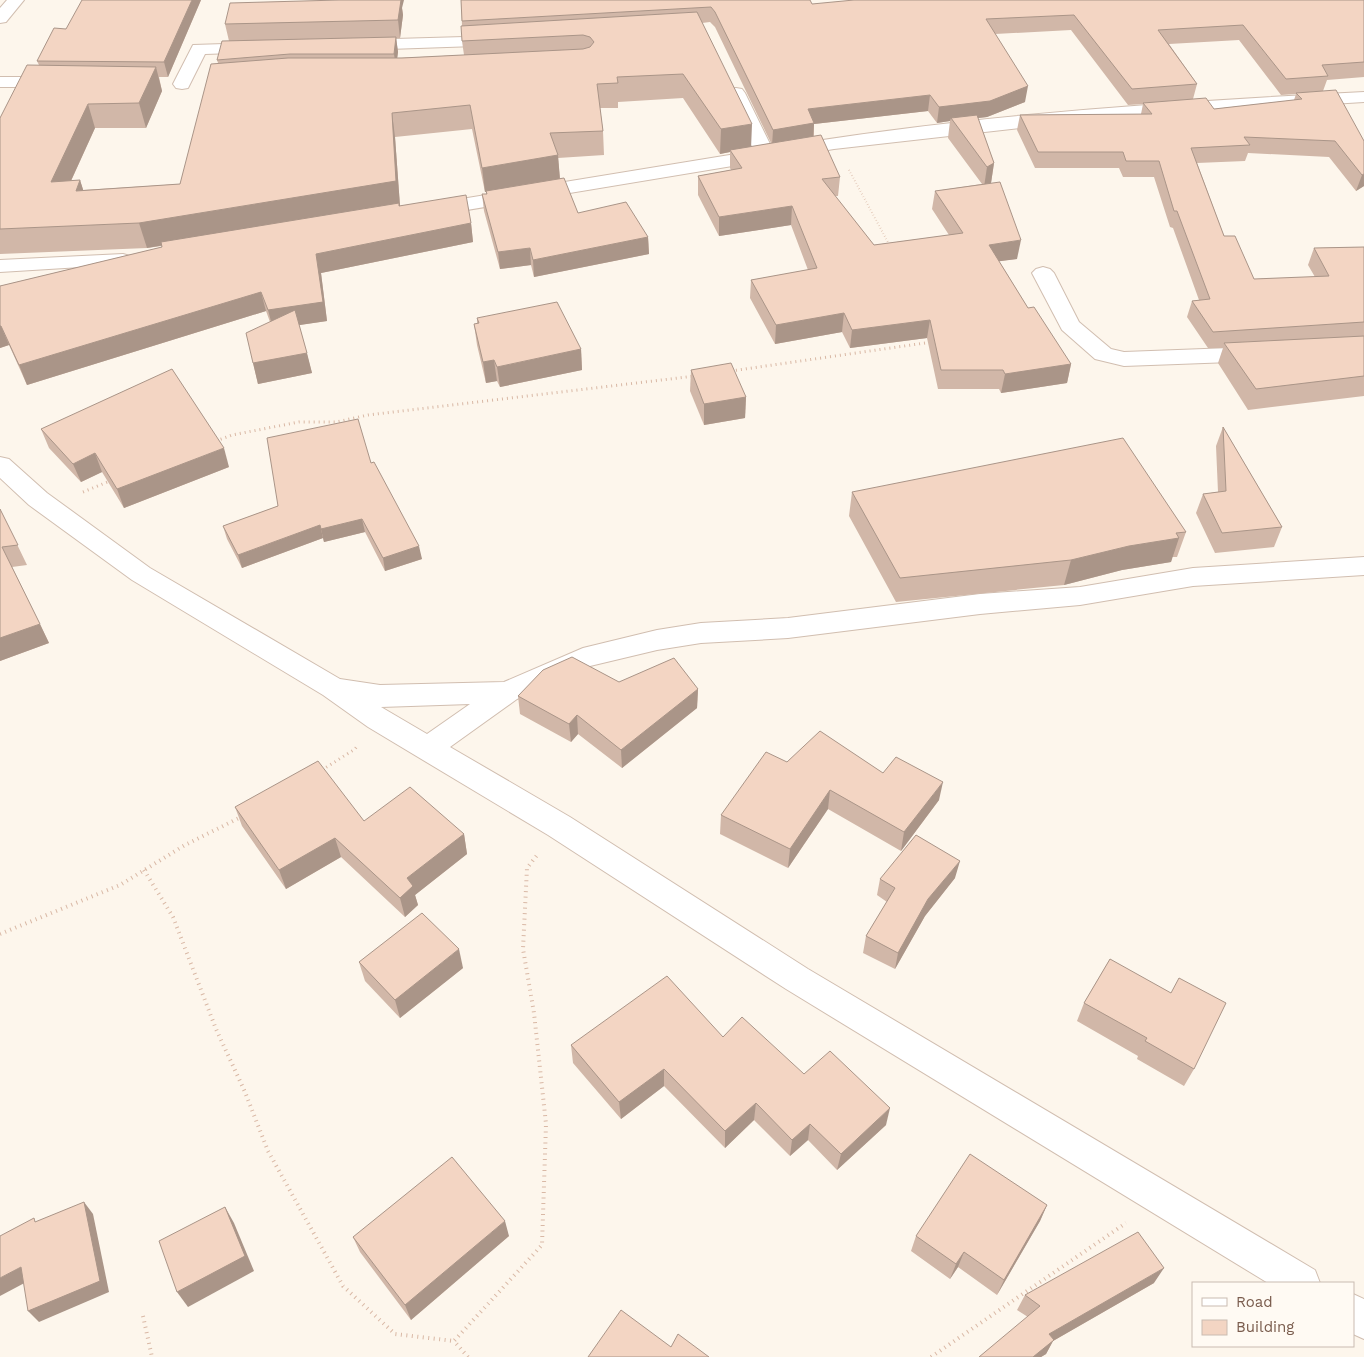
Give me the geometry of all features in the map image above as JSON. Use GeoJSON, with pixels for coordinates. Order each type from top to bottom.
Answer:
{"type":"FeatureCollection","features":[{"type":"Feature","properties":{"kind":"street"},"geometry":{"type":"LineString","coordinates":[[0,18],[16,0]]}},
{"type":"Feature","properties":{"kind":"street"},"geometry":{"type":"LineString","coordinates":[[344,46],[519,40]]}},
{"type":"Feature","properties":{"kind":"street"},"geometry":{"type":"LineString","coordinates":[[182,84],[199,49],[276,47]]}},
{"type":"Feature","properties":{"kind":"street"},"geometry":{"type":"LineString","coordinates":[[729,78],[765,154]]}},
{"type":"Feature","properties":{"kind":"street"},"geometry":{"type":"LineString","coordinates":[[0,82],[77,83]]}},
{"type":"Feature","properties":{"kind":"street"},"geometry":{"type":"LineString","coordinates":[[163,84],[201,82]]}},
{"type":"Feature","properties":{"kind":"street"},"geometry":{"type":"LineString","coordinates":[[415,212],[834,143],[1046,119],[1215,105],[1364,97]]}},
{"type":"Feature","properties":{"kind":"street"},"geometry":{"type":"LineString","coordinates":[[0,266],[133,259],[28,285]]}},
{"type":"Feature","properties":{"kind":"street"},"geometry":{"type":"LineString","coordinates":[[1043,273],[1070,325],[1103,354],[1124,358],[1162,358],[1278,353]]}},
{"type":"Feature","properties":{"kind":"street"},"geometry":{"type":"LineString","coordinates":[[0,465],[38,499],[141,574],[333,688],[378,719],[559,826],[797,979],[1151,1194],[1300,1282]]}},
{"type":"Feature","properties":{"kind":"street"},"geometry":{"type":"LineString","coordinates":[[428,748],[507,692],[583,658],[658,640],[701,633],[788,628],[980,604],[1080,596],[1192,578],[1280,570],[1364,566]]}},
{"type":"Feature","properties":{"kind":"street"},"geometry":{"type":"LineString","coordinates":[[333,688],[380,696],[507,692]]}},
{"type":"Feature","properties":{"kind":"path"},"geometry":{"type":"LineString","coordinates":[[834,143],[890,246]]}},
{"type":"Feature","properties":{"kind":"path"},"geometry":{"type":"LineString","coordinates":[[722,372],[941,341]]}},
{"type":"Feature","properties":{"kind":"path"},"geometry":{"type":"LineString","coordinates":[[213,442],[232,435],[299,422],[336,422],[368,415],[702,375]]}},
{"type":"Feature","properties":{"kind":"path"},"geometry":{"type":"LineString","coordinates":[[38,499],[81,493],[115,479]]}},
{"type":"Feature","properties":{"kind":"path"},"geometry":{"type":"LineString","coordinates":[[314,775],[355,749],[378,719]]}},
{"type":"Feature","properties":{"kind":"path"},"geometry":{"type":"LineString","coordinates":[[0,934],[120,885],[185,846],[247,814]]}},
{"type":"Feature","properties":{"kind":"path"},"geometry":{"type":"LineString","coordinates":[[454,1341],[542,1245],[546,1124],[534,1014],[522,949],[527,868],[559,826]]}},
{"type":"Feature","properties":{"kind":"path"},"geometry":{"type":"LineString","coordinates":[[144,870],[173,917],[216,1029],[246,1092],[268,1151],[343,1286],[394,1334],[454,1341],[468,1357]]}},
{"type":"Feature","properties":{"kind":"path"},"geometry":{"type":"LineString","coordinates":[[931,1357],[1121,1228],[1151,1194]]}},
{"type":"Feature","properties":{"kind":"path"},"geometry":{"type":"LineString","coordinates":[[143,1316],[152,1357]]}},
{"type":"Feature","properties":{"kind":"building"},"geometry":{"type":"Polygon","coordinates":[[[82,0],[192,0],[164,62],[37,61],[54,28],[66,29],[82,0]]]}},
{"type":"Feature","properties":{"kind":"building"},"geometry":{"type":"Polygon","coordinates":[[[401,0],[398,20],[225,24],[230,3],[401,0]]]}},
{"type":"Feature","properties":{"kind":"building"},"geometry":{"type":"Polygon","coordinates":[[[461,0],[810,0],[812,4],[854,0],[1364,0],[1364,62],[1322,65],[1328,76],[1286,79],[1243,25],[1158,30],[1197,84],[1132,89],[1074,15],[986,19],[1028,86],[990,101],[939,107],[930,95],[808,109],[814,123],[773,130],[711,7],[462,21],[461,0]]]}},
{"type":"Feature","properties":{"kind":"building"},"geometry":{"type":"Polygon","coordinates":[[[697,12],[752,124],[721,129],[683,74],[617,77],[618,83],[597,84],[603,131],[550,133],[558,155],[482,168],[470,105],[392,113],[396,181],[139,223],[0,229],[0,118],[27,65],[156,67],[139,103],[88,104],[51,182],[80,180],[76,191],[180,184],[211,64],[288,58],[402,58],[583,49],[590,47],[594,42],[590,37],[583,35],[462,41],[461,26],[697,12]]]}},
{"type":"Feature","properties":{"kind":"building"},"geometry":{"type":"Polygon","coordinates":[[[396,37],[394,54],[290,54],[217,60],[222,41],[396,37]]]}},
{"type":"Feature","properties":{"kind":"building"},"geometry":{"type":"Polygon","coordinates":[[[1336,90],[1364,141],[1364,174],[1362,175],[1335,141],[1244,137],[1250,145],[1191,148],[1224,236],[1235,236],[1254,279],[1329,276],[1314,248],[1364,247],[1364,322],[1213,332],[1192,301],[1210,299],[1177,211],[1174,211],[1159,161],[1126,161],[1123,152],[1038,152],[1020,115],[1152,114],[1143,103],[1206,98],[1214,109],[1302,99],[1296,93],[1336,90]]]}},
{"type":"Feature","properties":{"kind":"building"},"geometry":{"type":"Polygon","coordinates":[[[977,115],[994,163],[987,167],[951,118],[977,115]]]}},
{"type":"Feature","properties":{"kind":"building"},"geometry":{"type":"Polygon","coordinates":[[[821,135],[840,177],[822,179],[874,245],[963,233],[935,191],[1000,182],[1021,240],[989,245],[1028,308],[1034,307],[1071,364],[1005,374],[1003,370],[941,370],[930,320],[852,330],[844,313],[776,325],[751,280],[817,268],[792,206],[719,217],[698,176],[742,168],[730,150],[821,135]]]}},
{"type":"Feature","properties":{"kind":"building"},"geometry":{"type":"Polygon","coordinates":[[[564,178],[578,213],[626,202],[648,237],[533,260],[530,248],[498,252],[482,194],[487,194],[486,191],[564,178]]]}},
{"type":"Feature","properties":{"kind":"building"},"geometry":{"type":"Polygon","coordinates":[[[466,195],[471,223],[316,254],[323,302],[268,310],[261,292],[19,365],[0,326],[0,286],[162,247],[161,242],[399,203],[399,206],[466,195]]]}},
{"type":"Feature","properties":{"kind":"building"},"geometry":{"type":"Polygon","coordinates":[[[557,302],[581,349],[497,367],[494,360],[483,362],[474,324],[479,323],[477,318],[557,302]]]}},
{"type":"Feature","properties":{"kind":"building"},"geometry":{"type":"Polygon","coordinates":[[[295,310],[307,353],[253,363],[246,333],[295,310]]]}},
{"type":"Feature","properties":{"kind":"building"},"geometry":{"type":"Polygon","coordinates":[[[1364,336],[1364,376],[1256,389],[1224,343],[1364,336]]]}},
{"type":"Feature","properties":{"kind":"building"},"geometry":{"type":"Polygon","coordinates":[[[731,363],[746,397],[704,404],[691,370],[731,363]]]}},
{"type":"Feature","properties":{"kind":"building"},"geometry":{"type":"Polygon","coordinates":[[[172,369],[224,448],[117,489],[95,453],[73,464],[41,429],[172,369]]]}},
{"type":"Feature","properties":{"kind":"building"},"geometry":{"type":"Polygon","coordinates":[[[358,419],[371,463],[374,462],[419,546],[383,558],[362,519],[321,529],[320,525],[238,555],[223,526],[278,506],[267,438],[358,419]]]}},
{"type":"Feature","properties":{"kind":"building"},"geometry":{"type":"Polygon","coordinates":[[[1223,427],[1282,527],[1222,533],[1203,494],[1226,491],[1223,427]]]}},
{"type":"Feature","properties":{"kind":"building"},"geometry":{"type":"Polygon","coordinates":[[[1123,438],[1186,532],[1176,533],[1179,538],[1129,546],[1071,560],[900,578],[852,492],[1123,438]]]}},
{"type":"Feature","properties":{"kind":"building"},"geometry":{"type":"Polygon","coordinates":[[[0,509],[18,545],[2,547],[40,624],[0,638],[0,509]]]}},
{"type":"Feature","properties":{"kind":"building"},"geometry":{"type":"Polygon","coordinates":[[[572,657],[619,682],[674,658],[698,689],[621,750],[577,715],[569,724],[518,696],[543,670],[572,657]]]}},
{"type":"Feature","properties":{"kind":"building"},"geometry":{"type":"Polygon","coordinates":[[[820,731],[883,773],[896,757],[943,782],[904,832],[830,790],[790,849],[721,815],[766,752],[787,762],[820,731]]]}},
{"type":"Feature","properties":{"kind":"building"},"geometry":{"type":"Polygon","coordinates":[[[318,761],[364,821],[410,787],[464,834],[407,878],[413,886],[400,898],[335,838],[279,870],[235,807],[318,761]]]}},
{"type":"Feature","properties":{"kind":"building"},"geometry":{"type":"Polygon","coordinates":[[[916,835],[960,861],[928,899],[898,953],[866,936],[895,888],[880,879],[916,835]]]}},
{"type":"Feature","properties":{"kind":"building"},"geometry":{"type":"Polygon","coordinates":[[[422,913],[459,949],[395,1000],[359,962],[422,913]]]}},
{"type":"Feature","properties":{"kind":"building"},"geometry":{"type":"Polygon","coordinates":[[[1110,959],[1171,993],[1179,978],[1226,1003],[1194,1069],[1145,1041],[1147,1038],[1084,1003],[1110,959]]]}},
{"type":"Feature","properties":{"kind":"building"},"geometry":{"type":"Polygon","coordinates":[[[667,976],[723,1037],[742,1017],[804,1074],[830,1051],[890,1108],[841,1154],[810,1124],[792,1140],[756,1103],[725,1131],[664,1069],[619,1102],[571,1045],[667,976]]]}},
{"type":"Feature","properties":{"kind":"building"},"geometry":{"type":"Polygon","coordinates":[[[970,1154],[1047,1205],[1004,1280],[964,1252],[956,1264],[916,1236],[970,1154]]]}},
{"type":"Feature","properties":{"kind":"building"},"geometry":{"type":"Polygon","coordinates":[[[452,1157],[505,1221],[405,1305],[353,1237],[452,1157]]]}},
{"type":"Feature","properties":{"kind":"building"},"geometry":{"type":"Polygon","coordinates":[[[84,1202],[100,1281],[28,1311],[21,1267],[0,1278],[0,1236],[34,1218],[35,1222],[84,1202]]]}},
{"type":"Feature","properties":{"kind":"building"},"geometry":{"type":"Polygon","coordinates":[[[225,1207],[245,1256],[177,1292],[159,1241],[225,1207]]]}},
{"type":"Feature","properties":{"kind":"building"},"geometry":{"type":"Polygon","coordinates":[[[1138,1232],[1164,1268],[1049,1334],[1054,1340],[1033,1357],[979,1357],[1040,1306],[1025,1295],[1138,1232]]]}},
{"type":"Feature","properties":{"kind":"building"},"geometry":{"type":"Polygon","coordinates":[[[621,1310],[671,1347],[678,1334],[709,1357],[588,1357],[621,1310]]]}}]}
